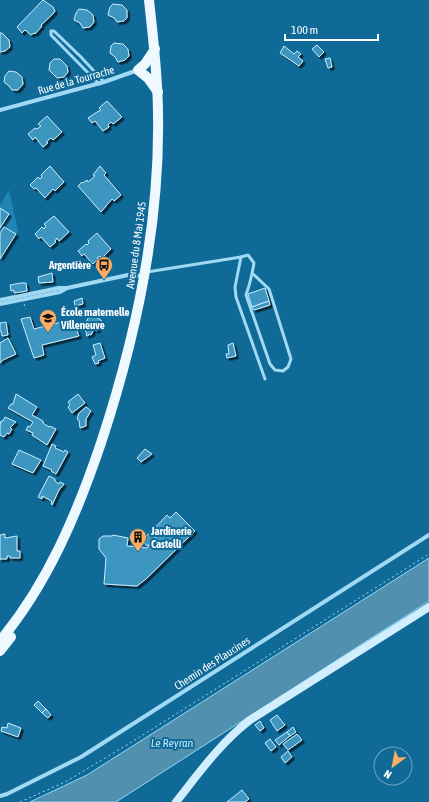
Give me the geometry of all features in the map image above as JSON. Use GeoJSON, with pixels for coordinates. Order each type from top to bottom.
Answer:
{"type":"FeatureCollection","features":[{"type":"Feature","properties":{"kind":"main road","name":"Avenue du 8 Mai 1945"},"geometry":{"type":"LineString","coordinates":[[0,651],[19,628],[54,573],[78,518],[87,485],[111,413],[133,336],[150,244],[157,174],[158,92],[149,0]]}},
{"type":"Feature","properties":{"kind":"main road"},"geometry":{"type":"LineString","coordinates":[[155,50],[145,64],[138,70],[148,78],[158,92]]}},
{"type":"Feature","properties":{"kind":"main road","name":"Avenue du 8 Mai 1945"},"geometry":{"type":"LineString","coordinates":[[0,641],[14,625],[48,570],[87,485]]}},
{"type":"Feature","properties":{"kind":"main road"},"geometry":{"type":"LineString","coordinates":[[176,802],[223,743],[241,727],[429,607]]}},
{"type":"Feature","properties":{"kind":"street","name":"Rue de la Tourrache"},"geometry":{"type":"LineString","coordinates":[[0,110],[101,83],[138,70],[156,67]]}},
{"type":"Feature","properties":{"kind":"street"},"geometry":{"type":"LineString","coordinates":[[0,300],[128,275],[145,274]]}},
{"type":"Feature","properties":{"kind":"street"},"geometry":{"type":"LineString","coordinates":[[0,304],[60,292],[67,288]]}},
{"type":"Feature","properties":{"kind":"street","name":"Chemin des Plaucines"},"geometry":{"type":"LineString","coordinates":[[0,796],[7,794],[81,757],[429,535]]}},
{"type":"Feature","properties":{"kind":"lane"},"geometry":{"type":"LineString","coordinates":[[54,31],[81,57],[101,83],[51,35],[51,32],[54,31]]}},
{"type":"Feature","properties":{"kind":"lane"},"geometry":{"type":"LineString","coordinates":[[145,274],[248,255],[254,263],[252,274],[252,281],[246,295],[270,364],[275,370],[283,371],[288,367],[291,359],[269,288],[252,274]]}},
{"type":"Feature","properties":{"kind":"lane"},"geometry":{"type":"LineString","coordinates":[[241,257],[235,288],[236,297],[265,379]]}},
{"type":"Feature","properties":{"kind":"path"},"geometry":{"type":"LineString","coordinates":[[20,802],[65,782],[135,740],[429,554]]}},
{"type":"Feature","properties":{"kind":"shaded area"},"geometry":{"type":"Polygon","coordinates":[[[9,190],[18,231],[16,234],[2,225],[9,214],[0,208],[0,205],[9,190]]]}},
{"type":"Feature","properties":{"kind":"water","name":"Le Reyran"},"geometry":{"type":"Polygon","coordinates":[[[429,558],[429,601],[116,802],[30,802],[87,775],[429,558]]]}},
{"type":"Feature","properties":{"kind":"building"},"geometry":{"type":"Polygon","coordinates":[[[43,0],[53,7],[55,11],[41,25],[42,26],[35,34],[34,33],[31,35],[25,30],[22,33],[17,27],[43,0]]]}},
{"type":"Feature","properties":{"kind":"building"},"geometry":{"type":"Polygon","coordinates":[[[113,4],[122,5],[127,10],[127,18],[124,21],[117,22],[114,18],[108,15],[110,7],[113,4]]]}},
{"type":"Feature","properties":{"kind":"building"},"geometry":{"type":"Polygon","coordinates":[[[79,9],[87,10],[93,15],[94,22],[90,27],[83,28],[80,23],[74,20],[79,9]]]}},
{"type":"Feature","properties":{"kind":"building"},"geometry":{"type":"Polygon","coordinates":[[[0,33],[2,33],[9,40],[10,47],[5,51],[0,52],[0,33]]]}},
{"type":"Feature","properties":{"kind":"building"},"geometry":{"type":"Polygon","coordinates":[[[114,43],[123,44],[128,49],[129,56],[125,60],[118,62],[110,53],[111,46],[114,43]]]}},
{"type":"Feature","properties":{"kind":"building"},"geometry":{"type":"Polygon","coordinates":[[[317,45],[324,52],[319,57],[312,49],[317,45]]]}},
{"type":"Feature","properties":{"kind":"building"},"geometry":{"type":"Polygon","coordinates":[[[284,46],[294,54],[297,51],[301,54],[298,57],[303,61],[299,66],[280,53],[284,46]]]}},
{"type":"Feature","properties":{"kind":"building"},"geometry":{"type":"Polygon","coordinates":[[[330,58],[332,67],[328,68],[325,59],[330,58]]]}},
{"type":"Feature","properties":{"kind":"building"},"geometry":{"type":"Polygon","coordinates":[[[54,59],[60,59],[67,66],[68,72],[64,77],[57,78],[49,70],[50,63],[54,59]]]}},
{"type":"Feature","properties":{"kind":"building"},"geometry":{"type":"Polygon","coordinates":[[[9,71],[16,72],[22,77],[23,84],[18,90],[12,90],[4,82],[5,76],[9,71]]]}},
{"type":"Feature","properties":{"kind":"building"},"geometry":{"type":"Polygon","coordinates":[[[107,101],[122,117],[113,124],[111,122],[108,125],[109,127],[103,131],[95,121],[92,123],[88,118],[101,110],[99,108],[107,101]]]}},
{"type":"Feature","properties":{"kind":"building"},"geometry":{"type":"Polygon","coordinates":[[[47,116],[62,132],[53,140],[51,138],[43,147],[35,137],[33,140],[28,134],[35,128],[37,129],[41,126],[38,124],[47,116]]]}},
{"type":"Feature","properties":{"kind":"building"},"geometry":{"type":"Polygon","coordinates":[[[50,166],[64,182],[55,191],[53,189],[45,198],[36,188],[34,189],[30,185],[38,177],[40,179],[42,177],[41,175],[50,166]]]}},
{"type":"Feature","properties":{"kind":"building"},"geometry":{"type":"Polygon","coordinates":[[[100,166],[106,173],[104,175],[121,195],[114,201],[112,199],[101,212],[78,186],[87,180],[88,182],[95,176],[93,175],[100,166]]]}},
{"type":"Feature","properties":{"kind":"building"},"geometry":{"type":"Polygon","coordinates":[[[0,208],[9,214],[0,228],[0,208]]]}},
{"type":"Feature","properties":{"kind":"building"},"geometry":{"type":"Polygon","coordinates":[[[54,216],[69,232],[59,241],[57,238],[55,241],[56,242],[50,247],[41,237],[39,239],[35,234],[42,227],[44,229],[46,226],[44,224],[54,216]]]}},
{"type":"Feature","properties":{"kind":"building"},"geometry":{"type":"Polygon","coordinates":[[[4,227],[16,234],[0,259],[0,233],[4,227]]]}},
{"type":"Feature","properties":{"kind":"building"},"geometry":{"type":"Polygon","coordinates":[[[97,233],[111,249],[102,258],[100,256],[97,258],[98,259],[93,264],[84,254],[82,256],[78,251],[86,244],[87,245],[89,243],[88,241],[97,233]]]}},
{"type":"Feature","properties":{"kind":"building"},"geometry":{"type":"Polygon","coordinates":[[[52,273],[53,282],[39,283],[38,277],[52,273]]]}},
{"type":"Feature","properties":{"kind":"building"},"geometry":{"type":"Polygon","coordinates":[[[26,283],[27,291],[14,293],[14,290],[11,291],[10,285],[26,283]]]}},
{"type":"Feature","properties":{"kind":"building"},"geometry":{"type":"Polygon","coordinates":[[[265,288],[269,301],[252,307],[248,294],[265,288]]]}},
{"type":"Feature","properties":{"kind":"building"},"geometry":{"type":"Polygon","coordinates":[[[82,298],[83,304],[75,306],[74,301],[82,298]]]}},
{"type":"Feature","properties":{"kind":"building"},"geometry":{"type":"Polygon","coordinates":[[[269,301],[270,305],[254,310],[252,307],[269,301]]]}},
{"type":"Feature","properties":{"kind":"building"},"geometry":{"type":"Polygon","coordinates":[[[91,313],[102,321],[97,331],[85,324],[91,313]]]}},
{"type":"Feature","properties":{"kind":"building"},"geometry":{"type":"Polygon","coordinates":[[[30,317],[34,329],[73,319],[79,336],[42,345],[44,355],[34,358],[21,319],[30,317]]]}},
{"type":"Feature","properties":{"kind":"building"},"geometry":{"type":"Polygon","coordinates":[[[6,322],[8,335],[2,336],[0,331],[0,323],[6,322]]]}},
{"type":"Feature","properties":{"kind":"building"},"geometry":{"type":"Polygon","coordinates":[[[88,326],[94,329],[91,335],[89,334],[88,336],[86,335],[87,333],[85,331],[88,326]]]}},
{"type":"Feature","properties":{"kind":"building"},"geometry":{"type":"Polygon","coordinates":[[[8,338],[16,354],[0,363],[0,343],[8,338]]]}},
{"type":"Feature","properties":{"kind":"building"},"geometry":{"type":"Polygon","coordinates":[[[100,343],[105,358],[98,361],[99,363],[95,364],[92,357],[96,355],[93,345],[100,343]]]}},
{"type":"Feature","properties":{"kind":"building"},"geometry":{"type":"Polygon","coordinates":[[[233,343],[236,356],[227,358],[226,354],[229,354],[228,345],[233,343]]]}},
{"type":"Feature","properties":{"kind":"building"},"geometry":{"type":"Polygon","coordinates":[[[16,394],[37,407],[32,415],[43,421],[43,423],[49,427],[50,426],[56,429],[47,445],[32,435],[33,433],[26,430],[33,422],[8,408],[11,404],[13,404],[16,394]]]}},
{"type":"Feature","properties":{"kind":"building"},"geometry":{"type":"Polygon","coordinates":[[[78,394],[85,403],[72,413],[68,407],[70,405],[68,402],[78,394]]]}},
{"type":"Feature","properties":{"kind":"building"},"geometry":{"type":"Polygon","coordinates":[[[86,407],[91,411],[86,419],[86,426],[80,428],[79,420],[77,419],[79,413],[86,407]]]}},
{"type":"Feature","properties":{"kind":"building"},"geometry":{"type":"Polygon","coordinates":[[[5,417],[16,422],[10,428],[12,429],[9,434],[7,433],[4,437],[0,435],[0,426],[1,421],[3,421],[5,417]]]}},
{"type":"Feature","properties":{"kind":"building"},"geometry":{"type":"Polygon","coordinates":[[[52,444],[56,446],[55,448],[68,452],[56,474],[51,471],[52,470],[43,466],[52,444]]]}},
{"type":"Feature","properties":{"kind":"building"},"geometry":{"type":"Polygon","coordinates":[[[145,449],[152,454],[141,462],[137,458],[145,449]]]}},
{"type":"Feature","properties":{"kind":"building"},"geometry":{"type":"Polygon","coordinates":[[[19,450],[41,460],[33,473],[12,464],[19,450]]]}},
{"type":"Feature","properties":{"kind":"building"},"geometry":{"type":"Polygon","coordinates":[[[49,476],[55,479],[55,481],[59,484],[60,482],[64,484],[60,488],[52,505],[52,502],[48,499],[42,496],[42,499],[38,497],[49,476]]]}},
{"type":"Feature","properties":{"kind":"building","name":"Jardinerie Castelli"},"geometry":{"type":"Polygon","coordinates":[[[176,512],[195,531],[137,586],[104,584],[106,558],[99,549],[99,539],[103,536],[113,535],[128,538],[127,546],[147,548],[157,536],[152,531],[167,515],[170,518],[176,512]]]}},
{"type":"Feature","properties":{"kind":"building"},"geometry":{"type":"Polygon","coordinates":[[[152,531],[157,536],[147,546],[142,540],[152,531]]]}},
{"type":"Feature","properties":{"kind":"building"},"geometry":{"type":"Polygon","coordinates":[[[5,534],[5,538],[17,536],[17,551],[20,551],[20,558],[10,558],[10,556],[7,556],[7,559],[0,559],[0,535],[5,534]]]}},
{"type":"Feature","properties":{"kind":"building"},"geometry":{"type":"Polygon","coordinates":[[[38,701],[46,709],[42,713],[34,705],[38,701]]]}},
{"type":"Feature","properties":{"kind":"building"},"geometry":{"type":"Polygon","coordinates":[[[46,709],[51,715],[48,718],[42,713],[46,709]]]}},
{"type":"Feature","properties":{"kind":"building"},"geometry":{"type":"Polygon","coordinates":[[[277,715],[285,725],[277,731],[270,720],[277,715]]]}},
{"type":"Feature","properties":{"kind":"building"},"geometry":{"type":"Polygon","coordinates":[[[260,721],[264,728],[260,731],[255,725],[260,721]]]}},
{"type":"Feature","properties":{"kind":"building"},"geometry":{"type":"Polygon","coordinates":[[[8,723],[21,728],[18,737],[1,731],[2,727],[7,728],[8,723]]]}},
{"type":"Feature","properties":{"kind":"building"},"geometry":{"type":"Polygon","coordinates":[[[293,727],[296,732],[290,736],[287,732],[293,727]]]}},
{"type":"Feature","properties":{"kind":"building"},"geometry":{"type":"Polygon","coordinates":[[[287,732],[290,736],[279,745],[275,740],[287,732]]]}},
{"type":"Feature","properties":{"kind":"building"},"geometry":{"type":"Polygon","coordinates":[[[297,734],[302,740],[288,750],[283,744],[297,734]]]}},
{"type":"Feature","properties":{"kind":"building"},"geometry":{"type":"Polygon","coordinates":[[[270,739],[276,747],[271,751],[265,743],[270,739]]]}},
{"type":"Feature","properties":{"kind":"building"},"geometry":{"type":"Polygon","coordinates":[[[288,751],[292,757],[285,763],[281,757],[288,751]]]}},
{"type":"Feature","properties":{"kind":"building"},"geometry":{"type":"Polygon","coordinates":[[[242,790],[249,799],[245,802],[227,802],[242,790]]]}},
{"type":"Feature","properties":{"kind":"place","name":"Argentière"},"geometry":{"type":"Point","coordinates":[104,280]}},
{"type":"Feature","properties":{"kind":"place","name":"École maternelle Villeneuve"},"geometry":{"type":"Point","coordinates":[48,333]}},
{"type":"Feature","properties":{"kind":"place","name":"Jardinerie Castelli"},"geometry":{"type":"Point","coordinates":[138,552]}}]}
